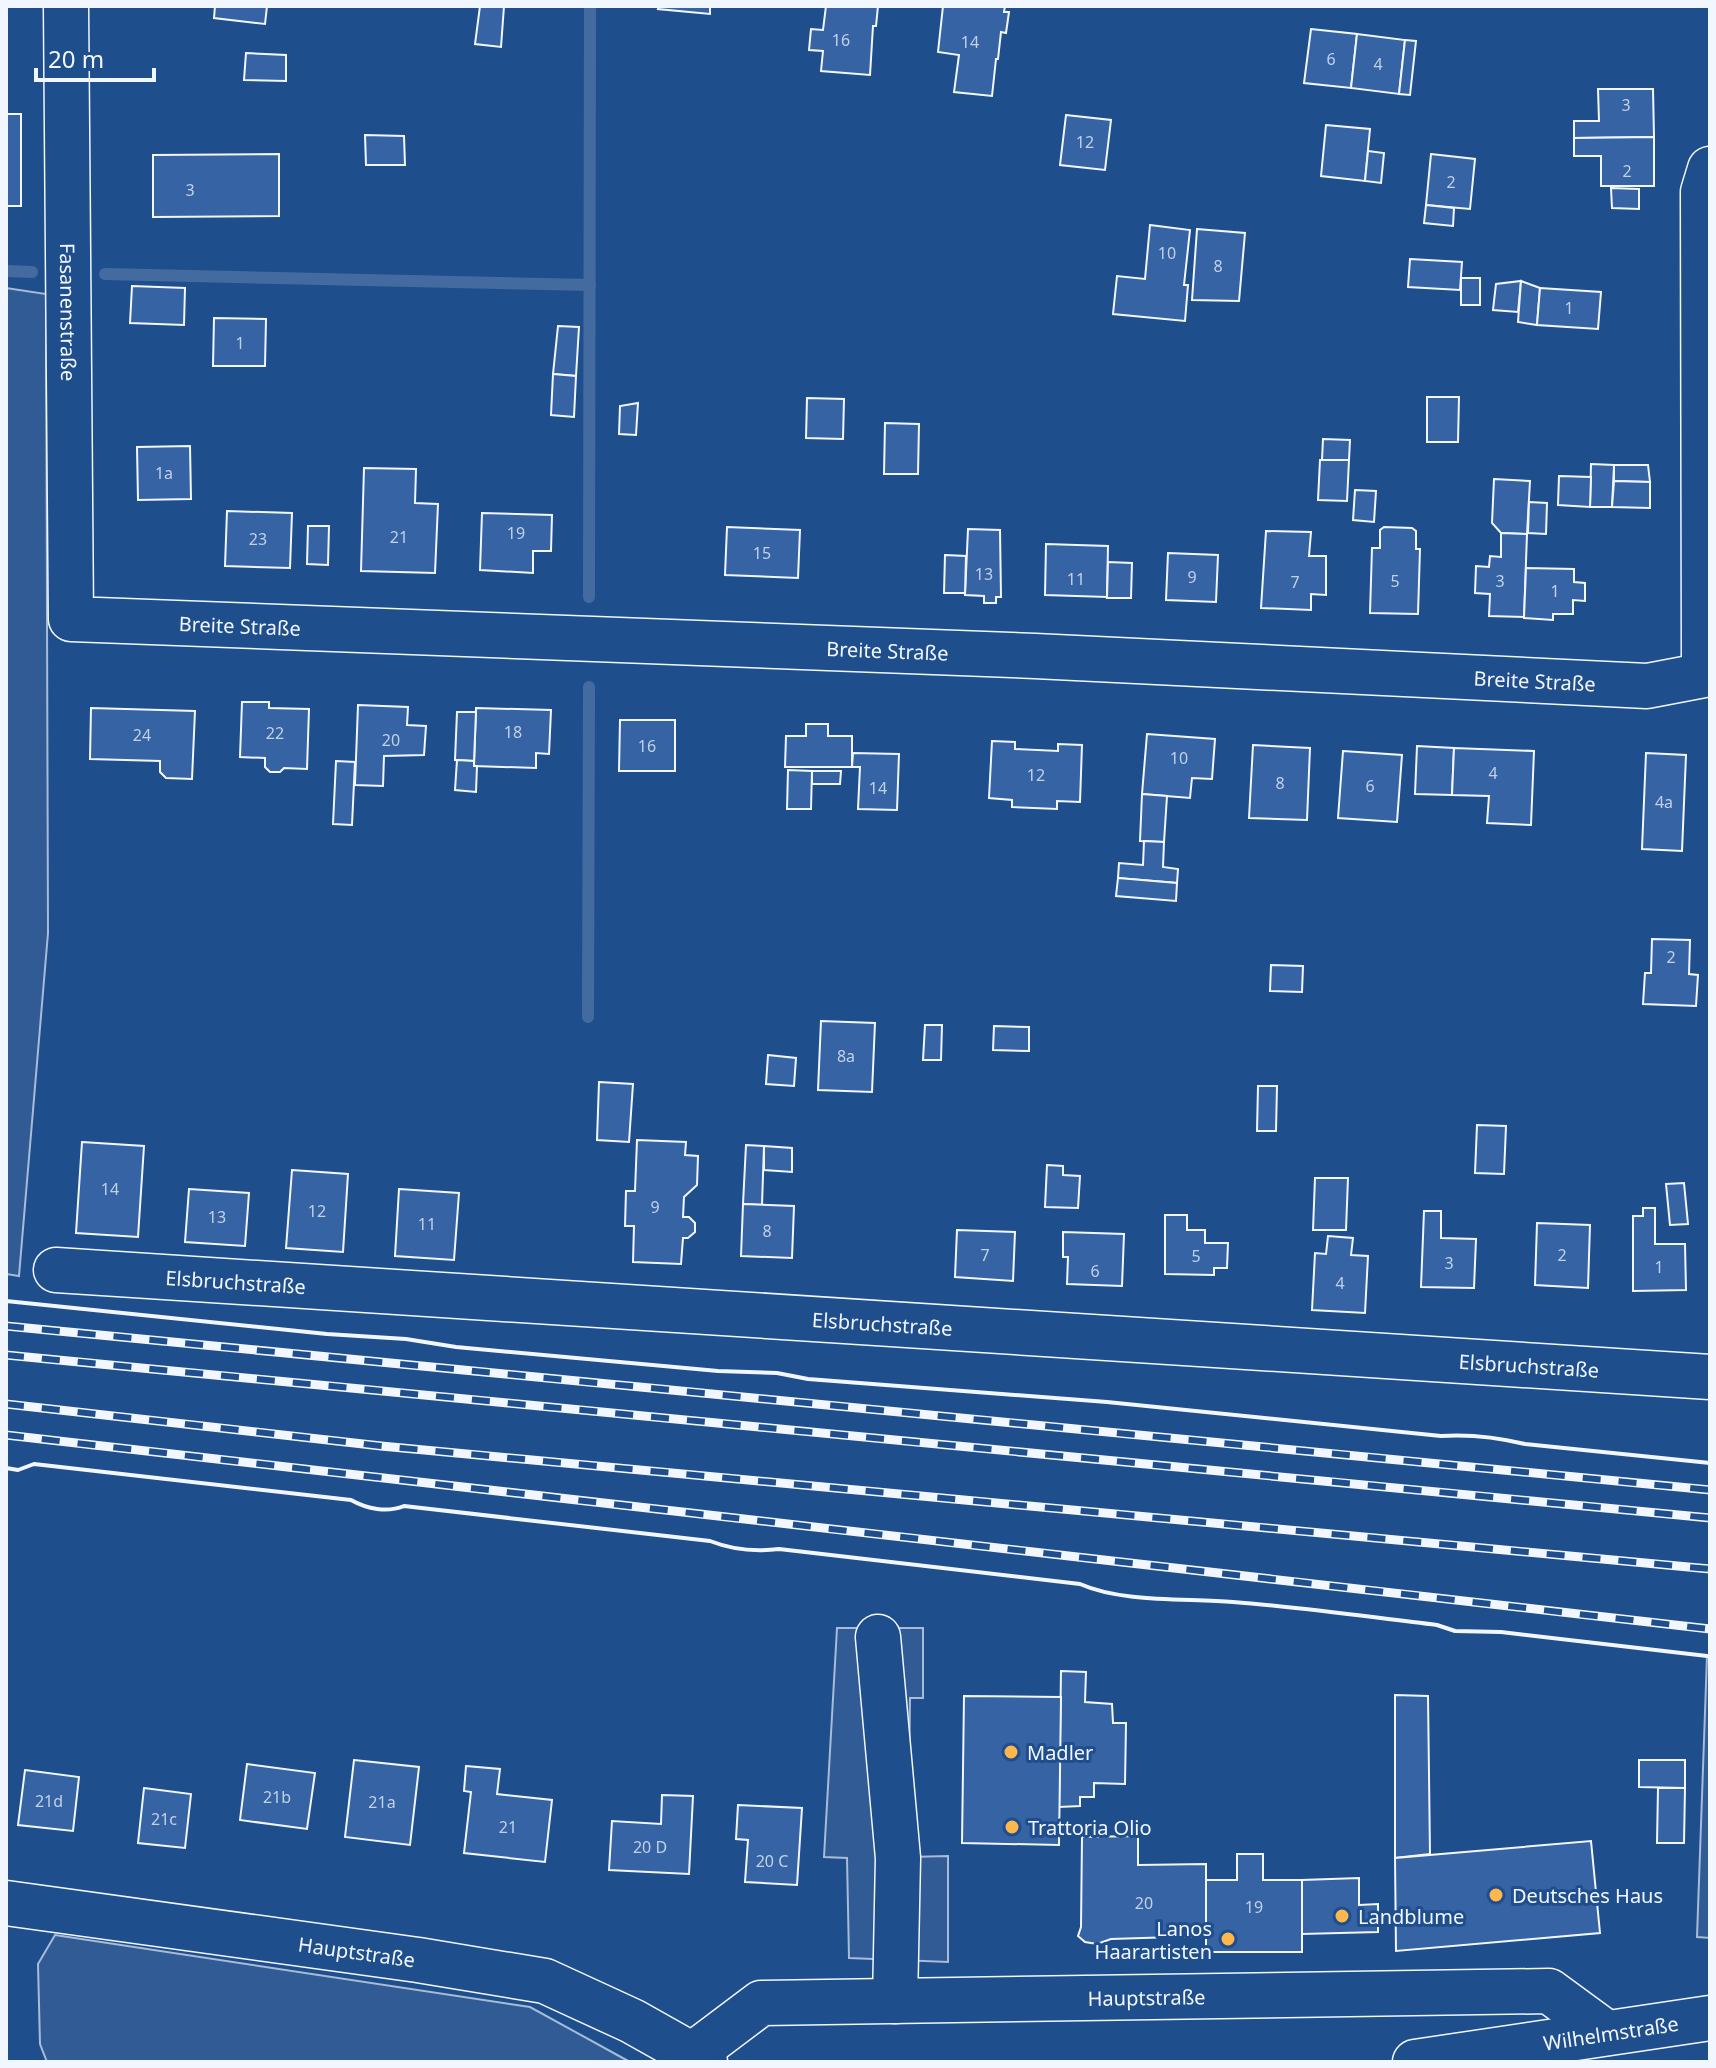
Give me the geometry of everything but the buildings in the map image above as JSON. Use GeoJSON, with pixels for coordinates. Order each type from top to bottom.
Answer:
{"type":"FeatureCollection","features":[{"type":"Feature","properties":{"kind":"street","name":"Fasanenstraße"},"geometry":{"type":"LineString","coordinates":[[66,6],[71,619]]}},
{"type":"Feature","properties":{"kind":"street"},"geometry":{"type":"LineString","coordinates":[[1707,674],[1703,192],[1710,169]]}},
{"type":"Feature","properties":{"kind":"street","name":"Breite Straße"},"geometry":{"type":"LineString","coordinates":[[71,619],[989,654],[1647,686],[1707,674]]}},
{"type":"Feature","properties":{"kind":"street","name":"Elsbruchstraße"},"geometry":{"type":"LineString","coordinates":[[56,1270],[1710,1377]]}},
{"type":"Feature","properties":{"kind":"street"},"geometry":{"type":"LineString","coordinates":[[878,1637],[898,1858],[895,2001]]}},
{"type":"Feature","properties":{"kind":"street","name":"Hauptstraße"},"geometry":{"type":"LineString","coordinates":[[6,1903],[418,1960],[545,1981],[632,2021],[699,2058],[761,2003],[1549,1991],[1605,2032]]}},
{"type":"Feature","properties":{"kind":"street","name":"Wilhelmstraße"},"geometry":{"type":"LineString","coordinates":[[1415,2062],[1710,2018]]}},
{"type":"Feature","properties":{"kind":"shaded area"},"geometry":{"type":"Polygon","coordinates":[[[6,288],[46,294],[48,933],[19,1276],[6,1274],[6,288]]]}},
{"type":"Feature","properties":{"kind":"shaded area"},"geometry":{"type":"Polygon","coordinates":[[[837,1628],[923,1628],[923,1698],[910,1698],[908,1857],[948,1856],[948,1962],[849,1958],[847,1858],[824,1857],[837,1628]]]}},
{"type":"Feature","properties":{"kind":"shaded area"},"geometry":{"type":"Polygon","coordinates":[[[1707,1656],[1710,1656],[1710,1938],[1697,1937],[1707,1656]]]}},
{"type":"Feature","properties":{"kind":"shaded area"},"geometry":{"type":"Polygon","coordinates":[[[55,1935],[530,2007],[630,2062],[47,2062],[40,2044],[38,1964],[55,1935]]]}},
{"type":"Feature","properties":{"kind":"waterway"},"geometry":{"type":"LineString","coordinates":[[589,597],[590,6]]}},
{"type":"Feature","properties":{"kind":"waterway"},"geometry":{"type":"LineString","coordinates":[[6,271],[32,272]]}},
{"type":"Feature","properties":{"kind":"waterway"},"geometry":{"type":"LineString","coordinates":[[105,274],[590,285]]}},
{"type":"Feature","properties":{"kind":"waterway"},"geometry":{"type":"LineString","coordinates":[[588,1017],[589,687]]}},
{"type":"Feature","properties":{"kind":"railway"},"geometry":{"type":"LineString","coordinates":[[6,1326],[1710,1490]]}},
{"type":"Feature","properties":{"kind":"railway"},"geometry":{"type":"LineString","coordinates":[[6,1355],[1710,1518]]}},
{"type":"Feature","properties":{"kind":"railway"},"geometry":{"type":"LineString","coordinates":[[6,1404],[381,1446],[1710,1569]]}},
{"type":"Feature","properties":{"kind":"railway"},"geometry":{"type":"LineString","coordinates":[[6,1435],[1710,1629]]}},
{"type":"Feature","properties":{"kind":"wall"},"geometry":{"type":"LineString","coordinates":[[6,1301],[327,1334],[406,1339],[456,1347],[1107,1402],[1441,1436],[1463,1435],[1710,1463]]}},
{"type":"Feature","properties":{"kind":"wall"},"geometry":{"type":"LineString","coordinates":[[6,1468],[18,1470],[34,1464],[351,1500],[377,1509],[404,1506],[710,1541],[744,1550],[779,1549],[1080,1584],[1135,1597],[1284,1607],[1437,1625],[1455,1631],[1501,1632],[1707,1656]]}},
{"type":"Feature","properties":{"kind":"place","name":"Madler"},"geometry":{"type":"Point","coordinates":[1011,1752]}},
{"type":"Feature","properties":{"kind":"place","name":"Trattoria Olio"},"geometry":{"type":"Point","coordinates":[1012,1827]}},
{"type":"Feature","properties":{"kind":"place","name":"Deutsches Haus"},"geometry":{"type":"Point","coordinates":[1496,1895]}},
{"type":"Feature","properties":{"kind":"place","name":"Landblume"},"geometry":{"type":"Point","coordinates":[1342,1916]}},
{"type":"Feature","properties":{"kind":"place","name":"Lanos Haarartisten"},"geometry":{"type":"Point","coordinates":[1228,1939]}}]}
